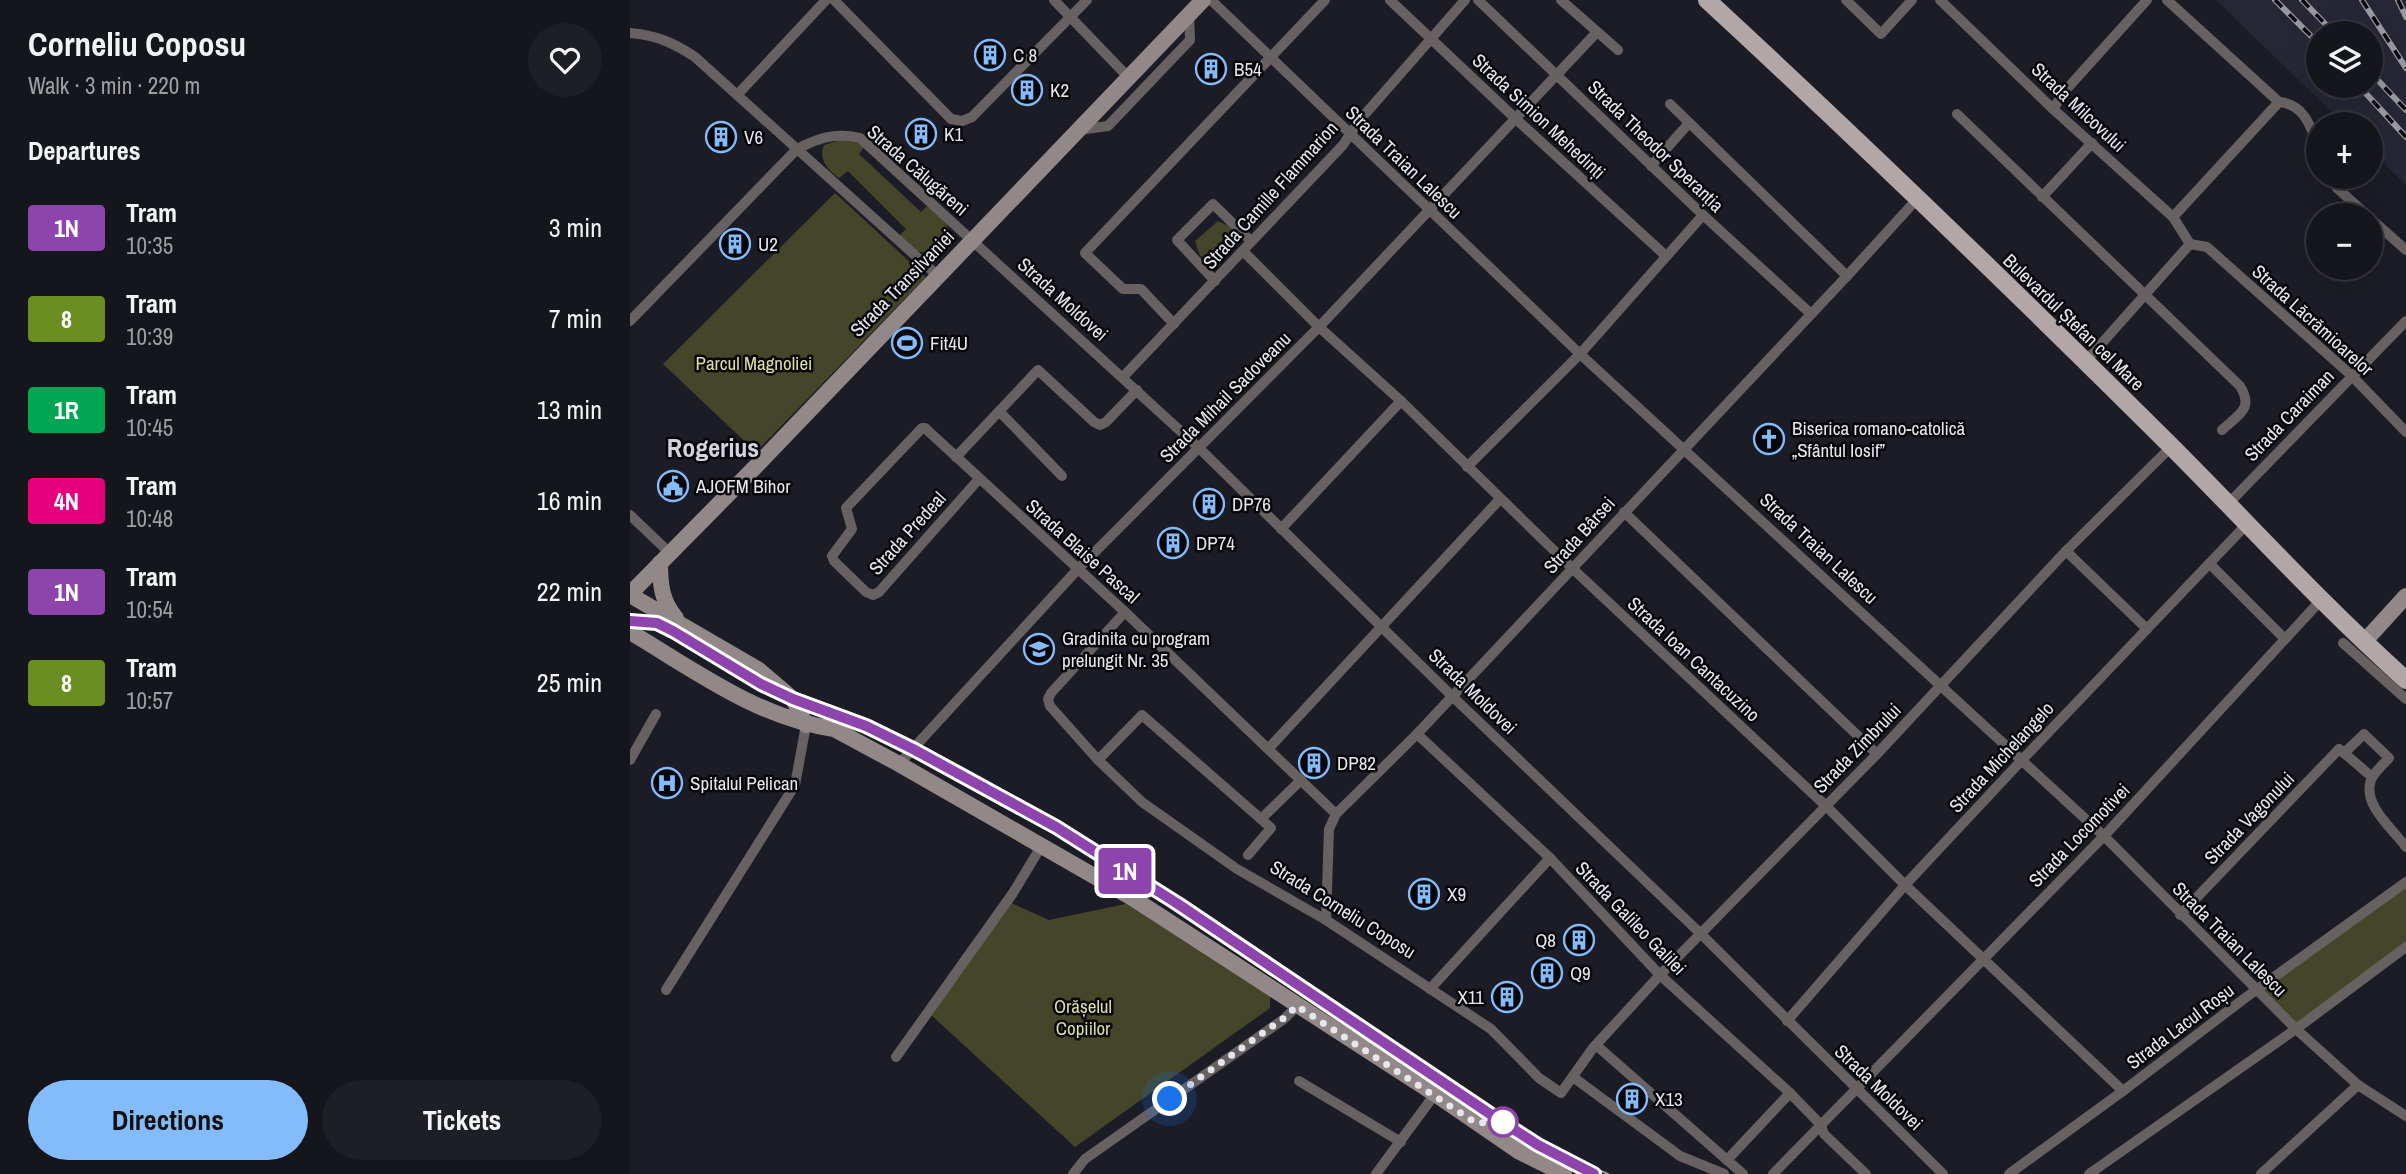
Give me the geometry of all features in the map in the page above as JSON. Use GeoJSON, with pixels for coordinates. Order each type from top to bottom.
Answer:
{"type":"FeatureCollection","features":[{"type":"Feature","properties":{"kind":"main road","name":"Strada Transilvaniei"},"geometry":{"type":"LineString","coordinates":[[630,594],[1203,0]]}},
{"type":"Feature","properties":{"kind":"main road","name":"Bulevardul Ștefan cel Mare"},"geometry":{"type":"LineString","coordinates":[[1707,0],[1918,198],[2085,361],[2321,600],[2406,680]]}},
{"type":"Feature","properties":{"kind":"main road"},"geometry":{"type":"LineString","coordinates":[[665,558],[660,582],[663,597],[667,608],[680,622]]}},
{"type":"Feature","properties":{"kind":"main road"},"geometry":{"type":"LineString","coordinates":[[630,594],[768,676],[793,699],[806,725]]}},
{"type":"Feature","properties":{"kind":"main road"},"geometry":{"type":"LineString","coordinates":[[2364,642],[2406,596]]}},
{"type":"Feature","properties":{"kind":"main road"},"geometry":{"type":"LineString","coordinates":[[630,632],[757,706],[806,725],[834,729],[1042,845],[1134,899],[1435,1094],[1518,1151],[1564,1174]]}},
{"type":"Feature","properties":{"kind":"street"},"geometry":{"type":"LineString","coordinates":[[738,93],[826,0]]}},
{"type":"Feature","properties":{"kind":"street"},"geometry":{"type":"LineString","coordinates":[[834,0],[951,119],[962,121],[972,117],[1087,0]]}},
{"type":"Feature","properties":{"kind":"street"},"geometry":{"type":"LineString","coordinates":[[1054,0],[1129,78]]}},
{"type":"Feature","properties":{"kind":"street","name":"Strada Traian Lalescu"},"geometry":{"type":"LineString","coordinates":[[1211,0],[1580,354],[2104,836],[2296,1029],[2358,1085],[2406,1116]]}},
{"type":"Feature","properties":{"kind":"street"},"geometry":{"type":"LineString","coordinates":[[1174,324],[1141,289],[1123,289],[1085,253],[1325,0]]}},
{"type":"Feature","properties":{"kind":"street","name":"Strada Simion Mehedinți"},"geometry":{"type":"LineString","coordinates":[[1390,0],[1666,256]]}},
{"type":"Feature","properties":{"kind":"street","name":"Strada Camille Flammarion"},"geometry":{"type":"LineString","coordinates":[[1123,377],[1343,145],[1359,121],[1465,0]]}},
{"type":"Feature","properties":{"kind":"street","name":"Strada Theodor Speranția"},"geometry":{"type":"LineString","coordinates":[[1478,0],[1811,314]]}},
{"type":"Feature","properties":{"kind":"street"},"geometry":{"type":"LineString","coordinates":[[1561,0],[1618,50]]}},
{"type":"Feature","properties":{"kind":"street"},"geometry":{"type":"LineString","coordinates":[[1846,0],[1881,34],[1912,0]]}},
{"type":"Feature","properties":{"kind":"street","name":"Strada Milcovului"},"geometry":{"type":"LineString","coordinates":[[1940,0],[2053,109],[2173,217],[2190,244]]}},
{"type":"Feature","properties":{"kind":"street"},"geometry":{"type":"LineString","coordinates":[[2053,109],[2063,92],[2147,0]]}},
{"type":"Feature","properties":{"kind":"street"},"geometry":{"type":"LineString","coordinates":[[2167,0],[2279,102],[2289,103],[2302,111],[2306,120]]}},
{"type":"Feature","properties":{"kind":"street"},"geometry":{"type":"LineString","coordinates":[[1078,130],[1108,125],[1191,40],[1189,14]]}},
{"type":"Feature","properties":{"kind":"street","name":"Strada Mihail Sadoveanu"},"geometry":{"type":"LineString","coordinates":[[899,764],[1077,570],[1320,327],[1597,32]]}},
{"type":"Feature","properties":{"kind":"street"},"geometry":{"type":"LineString","coordinates":[[630,33],[654,36],[675,44],[695,57],[938,276]]}},
{"type":"Feature","properties":{"kind":"street"},"geometry":{"type":"LineString","coordinates":[[2173,217],[2279,102]]}},
{"type":"Feature","properties":{"kind":"street"},"geometry":{"type":"LineString","coordinates":[[1670,104],[1847,276]]}},
{"type":"Feature","properties":{"kind":"street"},"geometry":{"type":"LineString","coordinates":[[1956,114],[2240,386],[2247,398],[2246,406],[2222,430]]}},
{"type":"Feature","properties":{"kind":"street"},"geometry":{"type":"LineString","coordinates":[[1651,166],[1689,123]]}},
{"type":"Feature","properties":{"kind":"street","name":"Strada Călugăreni"},"geometry":{"type":"LineString","coordinates":[[797,149],[820,137],[848,135],[860,138],[973,240]]}},
{"type":"Feature","properties":{"kind":"street"},"geometry":{"type":"LineString","coordinates":[[2042,197],[2092,143]]}},
{"type":"Feature","properties":{"kind":"street"},"geometry":{"type":"LineString","coordinates":[[630,321],[797,149]]}},
{"type":"Feature","properties":{"kind":"street"},"geometry":{"type":"LineString","coordinates":[[2338,189],[2354,203]]}},
{"type":"Feature","properties":{"kind":"street","name":"Strada Bârsei"},"geometry":{"type":"LineString","coordinates":[[1336,814],[1417,734],[1573,569],[1918,198]]}},
{"type":"Feature","properties":{"kind":"street"},"geometry":{"type":"LineString","coordinates":[[1215,281],[1177,240],[1213,204],[1251,242]]}},
{"type":"Feature","properties":{"kind":"street"},"geometry":{"type":"LineString","coordinates":[[1468,467],[1580,354],[1703,215]]}},
{"type":"Feature","properties":{"kind":"street"},"geometry":{"type":"LineString","coordinates":[[2383,230],[2406,250]]}},
{"type":"Feature","properties":{"kind":"street","name":"Strada Moldovei"},"geometry":{"type":"LineString","coordinates":[[973,240],[1199,448],[1452,696],[1701,934],[1943,1174]]}},
{"type":"Feature","properties":{"kind":"street"},"geometry":{"type":"LineString","coordinates":[[2085,361],[2190,244]]}},
{"type":"Feature","properties":{"kind":"street","name":"Strada Lăcrămioarelor"},"geometry":{"type":"LineString","coordinates":[[2190,244],[2207,247],[2351,376],[2406,432]]}},
{"type":"Feature","properties":{"kind":"street","name":"Strada Ioan Cantacuzino"},"geometry":{"type":"LineString","coordinates":[[1243,251],[1573,569],[1826,806],[1983,960],[2123,1091]]}},
{"type":"Feature","properties":{"kind":"street","name":"Strada Caraiman"},"geometry":{"type":"LineString","coordinates":[[2228,504],[2406,321]]}},
{"type":"Feature","properties":{"kind":"street"},"geometry":{"type":"LineString","coordinates":[[956,457],[1038,370],[1100,425],[1137,390]]}},
{"type":"Feature","properties":{"kind":"street"},"geometry":{"type":"LineString","coordinates":[[1280,529],[1401,401]]}},
{"type":"Feature","properties":{"kind":"street"},"geometry":{"type":"LineString","coordinates":[[999,411],[1062,475]]}},
{"type":"Feature","properties":{"kind":"street","name":"Strada Predeal"},"geometry":{"type":"LineString","coordinates":[[927,430],[922,428],[846,508],[852,529],[832,556],[866,592],[873,595],[879,592],[979,479]]}},
{"type":"Feature","properties":{"kind":"street","name":"Strada Blaise Pascal"},"geometry":{"type":"LineString","coordinates":[[927,430],[1125,612],[1336,814]]}},
{"type":"Feature","properties":{"kind":"street","name":"Strada Zimbrului"},"geometry":{"type":"LineString","coordinates":[[1573,1077],[1596,1045],[1660,975],[1878,754],[2066,551],[2171,447]]}},
{"type":"Feature","properties":{"kind":"street"},"geometry":{"type":"LineString","coordinates":[[1269,748],[1500,499]]}},
{"type":"Feature","properties":{"kind":"street"},"geometry":{"type":"LineString","coordinates":[[1624,512],[1878,754]]}},
{"type":"Feature","properties":{"kind":"street"},"geometry":{"type":"LineString","coordinates":[[630,515],[665,558]]}},
{"type":"Feature","properties":{"kind":"street","name":"Strada Michelangelo"},"geometry":{"type":"LineString","coordinates":[[1787,1021],[1905,885],[2248,524]]}},
{"type":"Feature","properties":{"kind":"street"},"geometry":{"type":"LineString","coordinates":[[2066,551],[2147,629]]}},
{"type":"Feature","properties":{"kind":"street"},"geometry":{"type":"LineString","coordinates":[[2210,564],[2286,639]]}},
{"type":"Feature","properties":{"kind":"street","name":"Strada Locomotivei"},"geometry":{"type":"LineString","coordinates":[[1856,1089],[2104,836],[2321,600]]}},
{"type":"Feature","properties":{"kind":"street","name":"Strada Corneliu Coposu"},"geometry":{"type":"LineString","coordinates":[[1125,612],[1048,699],[1050,706],[1098,760],[1142,802],[1237,869],[1326,920],[1491,1029],[1539,1078],[1561,1093],[1573,1077]]}},
{"type":"Feature","properties":{"kind":"street"},"geometry":{"type":"LineString","coordinates":[[2343,643],[2406,699]]}},
{"type":"Feature","properties":{"kind":"street"},"geometry":{"type":"LineString","coordinates":[[630,760],[656,714]]}},
{"type":"Feature","properties":{"kind":"street"},"geometry":{"type":"LineString","coordinates":[[1098,760],[1142,715],[1271,828],[1248,855]]}},
{"type":"Feature","properties":{"kind":"street"},"geometry":{"type":"LineString","coordinates":[[666,990],[795,785],[806,725]]}},
{"type":"Feature","properties":{"kind":"street","name":"Strada Galileo Galilei"},"geometry":{"type":"LineString","coordinates":[[1417,734],[1550,858],[1660,975],[1790,1093],[1821,1125],[1824,1134],[1866,1174]]}},
{"type":"Feature","properties":{"kind":"street","name":"Strada Vagonului"},"geometry":{"type":"LineString","coordinates":[[2180,915],[2339,749],[2344,753],[2364,734],[2389,758],[2372,777],[2370,787],[2374,808],[2406,847]]}},
{"type":"Feature","properties":{"kind":"street"},"geometry":{"type":"LineString","coordinates":[[2344,753],[2372,777]]}},
{"type":"Feature","properties":{"kind":"street"},"geometry":{"type":"LineString","coordinates":[[1261,819],[1301,780]]}},
{"type":"Feature","properties":{"kind":"street"},"geometry":{"type":"LineString","coordinates":[[1326,920],[1329,829],[1336,814]]}},
{"type":"Feature","properties":{"kind":"street"},"geometry":{"type":"LineString","coordinates":[[896,1057],[1013,893],[1042,845]]}},
{"type":"Feature","properties":{"kind":"street"},"geometry":{"type":"LineString","coordinates":[[1430,989],[1550,858]]}},
{"type":"Feature","properties":{"kind":"street","name":"Strada Lacul Roșu"},"geometry":{"type":"LineString","coordinates":[[2009,1174],[2406,882]]}},
{"type":"Feature","properties":{"kind":"street"},"geometry":{"type":"LineString","coordinates":[[2089,1174],[2296,1029],[2406,947]]}},
{"type":"Feature","properties":{"kind":"street"},"geometry":{"type":"LineString","coordinates":[[1073,1174],[1085,1159],[1284,1018],[1297,1006]]}},
{"type":"Feature","properties":{"kind":"street"},"geometry":{"type":"LineString","coordinates":[[1596,1045],[1743,1174]]}},
{"type":"Feature","properties":{"kind":"street"},"geometry":{"type":"LineString","coordinates":[[1573,1077],[1680,1156],[1724,1174]]}},
{"type":"Feature","properties":{"kind":"street"},"geometry":{"type":"LineString","coordinates":[[1299,1081],[1401,1142]]}},
{"type":"Feature","properties":{"kind":"street"},"geometry":{"type":"LineString","coordinates":[[2262,1174],[2358,1085]]}},
{"type":"Feature","properties":{"kind":"street"},"geometry":{"type":"LineString","coordinates":[[1773,1174],[1856,1089]]}},
{"type":"Feature","properties":{"kind":"street"},"geometry":{"type":"LineString","coordinates":[[1727,1160],[1790,1093]]}},
{"type":"Feature","properties":{"kind":"street"},"geometry":{"type":"LineString","coordinates":[[1376,1174],[1435,1094]]}},
{"type":"Feature","properties":{"kind":"shaded area"},"geometry":{"type":"Polygon","coordinates":[[[2216,0],[2406,0],[2406,185],[2383,163],[2383,112],[2332,112],[2317,98],[2383,98],[2383,21],[2306,21],[2306,87],[2216,0]]]}},
{"type":"Feature","properties":{"kind":"green space"},"geometry":{"type":"Polygon","coordinates":[[[851,140],[865,146],[859,154],[921,212],[928,205],[946,221],[950,233],[942,248],[932,254],[916,251],[898,237],[906,229],[848,171],[839,178],[831,171],[825,164],[822,150],[824,145],[851,140]]]}},
{"type":"Feature","properties":{"kind":"green space","name":"Parcul Magnoliei"},"geometry":{"type":"Polygon","coordinates":[[[835,193],[926,277],[756,452],[663,364],[835,193]]]}},
{"type":"Feature","properties":{"kind":"green space"},"geometry":{"type":"Polygon","coordinates":[[[1218,221],[1231,227],[1235,242],[1214,261],[1200,256],[1195,241],[1218,221]]]}},
{"type":"Feature","properties":{"kind":"green space"},"geometry":{"type":"Polygon","coordinates":[[[2406,883],[2406,950],[2296,1029],[2256,990],[2406,883]]]}},
{"type":"Feature","properties":{"kind":"green space","name":"Orășelul Copiilor"},"geometry":{"type":"Polygon","coordinates":[[[1009,902],[1049,920],[1130,903],[1270,991],[1270,1008],[1075,1147],[930,1014],[1009,902]]]}},
{"type":"Feature","properties":{"kind":"tram line"},"geometry":{"type":"LineString","coordinates":[[630,615],[650,617],[687,631],[759,676],[872,722],[952,762],[1030,806],[1145,876],[1520,1127],[1608,1174]]}},
{"type":"Feature","properties":{"kind":"tram line","name":"1N"},"geometry":{"type":"LineString","coordinates":[[630,621],[657,623],[761,684],[866,726],[1056,827],[1178,904],[1496,1118],[1538,1145],[1594,1174]]}},
{"type":"Feature","properties":{"kind":"railway"},"geometry":{"type":"LineString","coordinates":[[2275,0],[2306,31]]}},
{"type":"Feature","properties":{"kind":"railway"},"geometry":{"type":"LineString","coordinates":[[2302,0],[2322,21]]}},
{"type":"Feature","properties":{"kind":"railway"},"geometry":{"type":"LineString","coordinates":[[2362,0],[2406,68]]}},
{"type":"Feature","properties":{"kind":"railway"},"geometry":{"type":"LineString","coordinates":[[2398,0],[2406,17]]}},
{"type":"Feature","properties":{"kind":"railway"},"geometry":{"type":"LineString","coordinates":[[2383,86],[2406,110]]}},
{"type":"Feature","properties":{"kind":"railway"},"geometry":{"type":"LineString","coordinates":[[2370,98],[2406,137]]}},
{"type":"Feature","properties":{"kind":"place","name":"C 8"},"geometry":{"type":"Point","coordinates":[990,55]}},
{"type":"Feature","properties":{"kind":"place","name":"B54"},"geometry":{"type":"Point","coordinates":[1211,69]}},
{"type":"Feature","properties":{"kind":"place","name":"K2"},"geometry":{"type":"Point","coordinates":[1027,90]}},
{"type":"Feature","properties":{"kind":"place","name":"K1"},"geometry":{"type":"Point","coordinates":[921,134]}},
{"type":"Feature","properties":{"kind":"place","name":"V6"},"geometry":{"type":"Point","coordinates":[721,137]}},
{"type":"Feature","properties":{"kind":"place","name":"U2"},"geometry":{"type":"Point","coordinates":[735,244]}},
{"type":"Feature","properties":{"kind":"place","name":"Fit4U"},"geometry":{"type":"Point","coordinates":[907,343]}},
{"type":"Feature","properties":{"kind":"place","name":"Biserica romano-catolică „Sfântul Iosif”"},"geometry":{"type":"Point","coordinates":[1769,439]}},
{"type":"Feature","properties":{"kind":"place","name":"AJOFM Bihor"},"geometry":{"type":"Point","coordinates":[673,486]}},
{"type":"Feature","properties":{"kind":"place","name":"DP76"},"geometry":{"type":"Point","coordinates":[1209,504]}},
{"type":"Feature","properties":{"kind":"place","name":"DP74"},"geometry":{"type":"Point","coordinates":[1173,543]}},
{"type":"Feature","properties":{"kind":"place","name":"Gradinita cu program prelungit Nr. 35"},"geometry":{"type":"Point","coordinates":[1039,649]}},
{"type":"Feature","properties":{"kind":"place","name":"DP82"},"geometry":{"type":"Point","coordinates":[1314,763]}},
{"type":"Feature","properties":{"kind":"place","name":"Spitalul Pelican"},"geometry":{"type":"Point","coordinates":[667,783]}},
{"type":"Feature","properties":{"kind":"place","name":"X9"},"geometry":{"type":"Point","coordinates":[1424,894]}},
{"type":"Feature","properties":{"kind":"place","name":"Q8"},"geometry":{"type":"Point","coordinates":[1579,940]}},
{"type":"Feature","properties":{"kind":"place","name":"Q9"},"geometry":{"type":"Point","coordinates":[1547,973]}},
{"type":"Feature","properties":{"kind":"place","name":"X11"},"geometry":{"type":"Point","coordinates":[1507,997]}},
{"type":"Feature","properties":{"kind":"place","name":"X13"},"geometry":{"type":"Point","coordinates":[1632,1099]}},
{"type":"Feature","properties":{"kind":"district","name":"Rogerius"},"geometry":{"type":"Point","coordinates":[713,448]}},
{"type":"Feature","properties":{"kind":"route"},"geometry":{"type":"LineString","coordinates":[[1170,1099],[1297,1006],[1476,1123],[1503,1122]]}}]}
